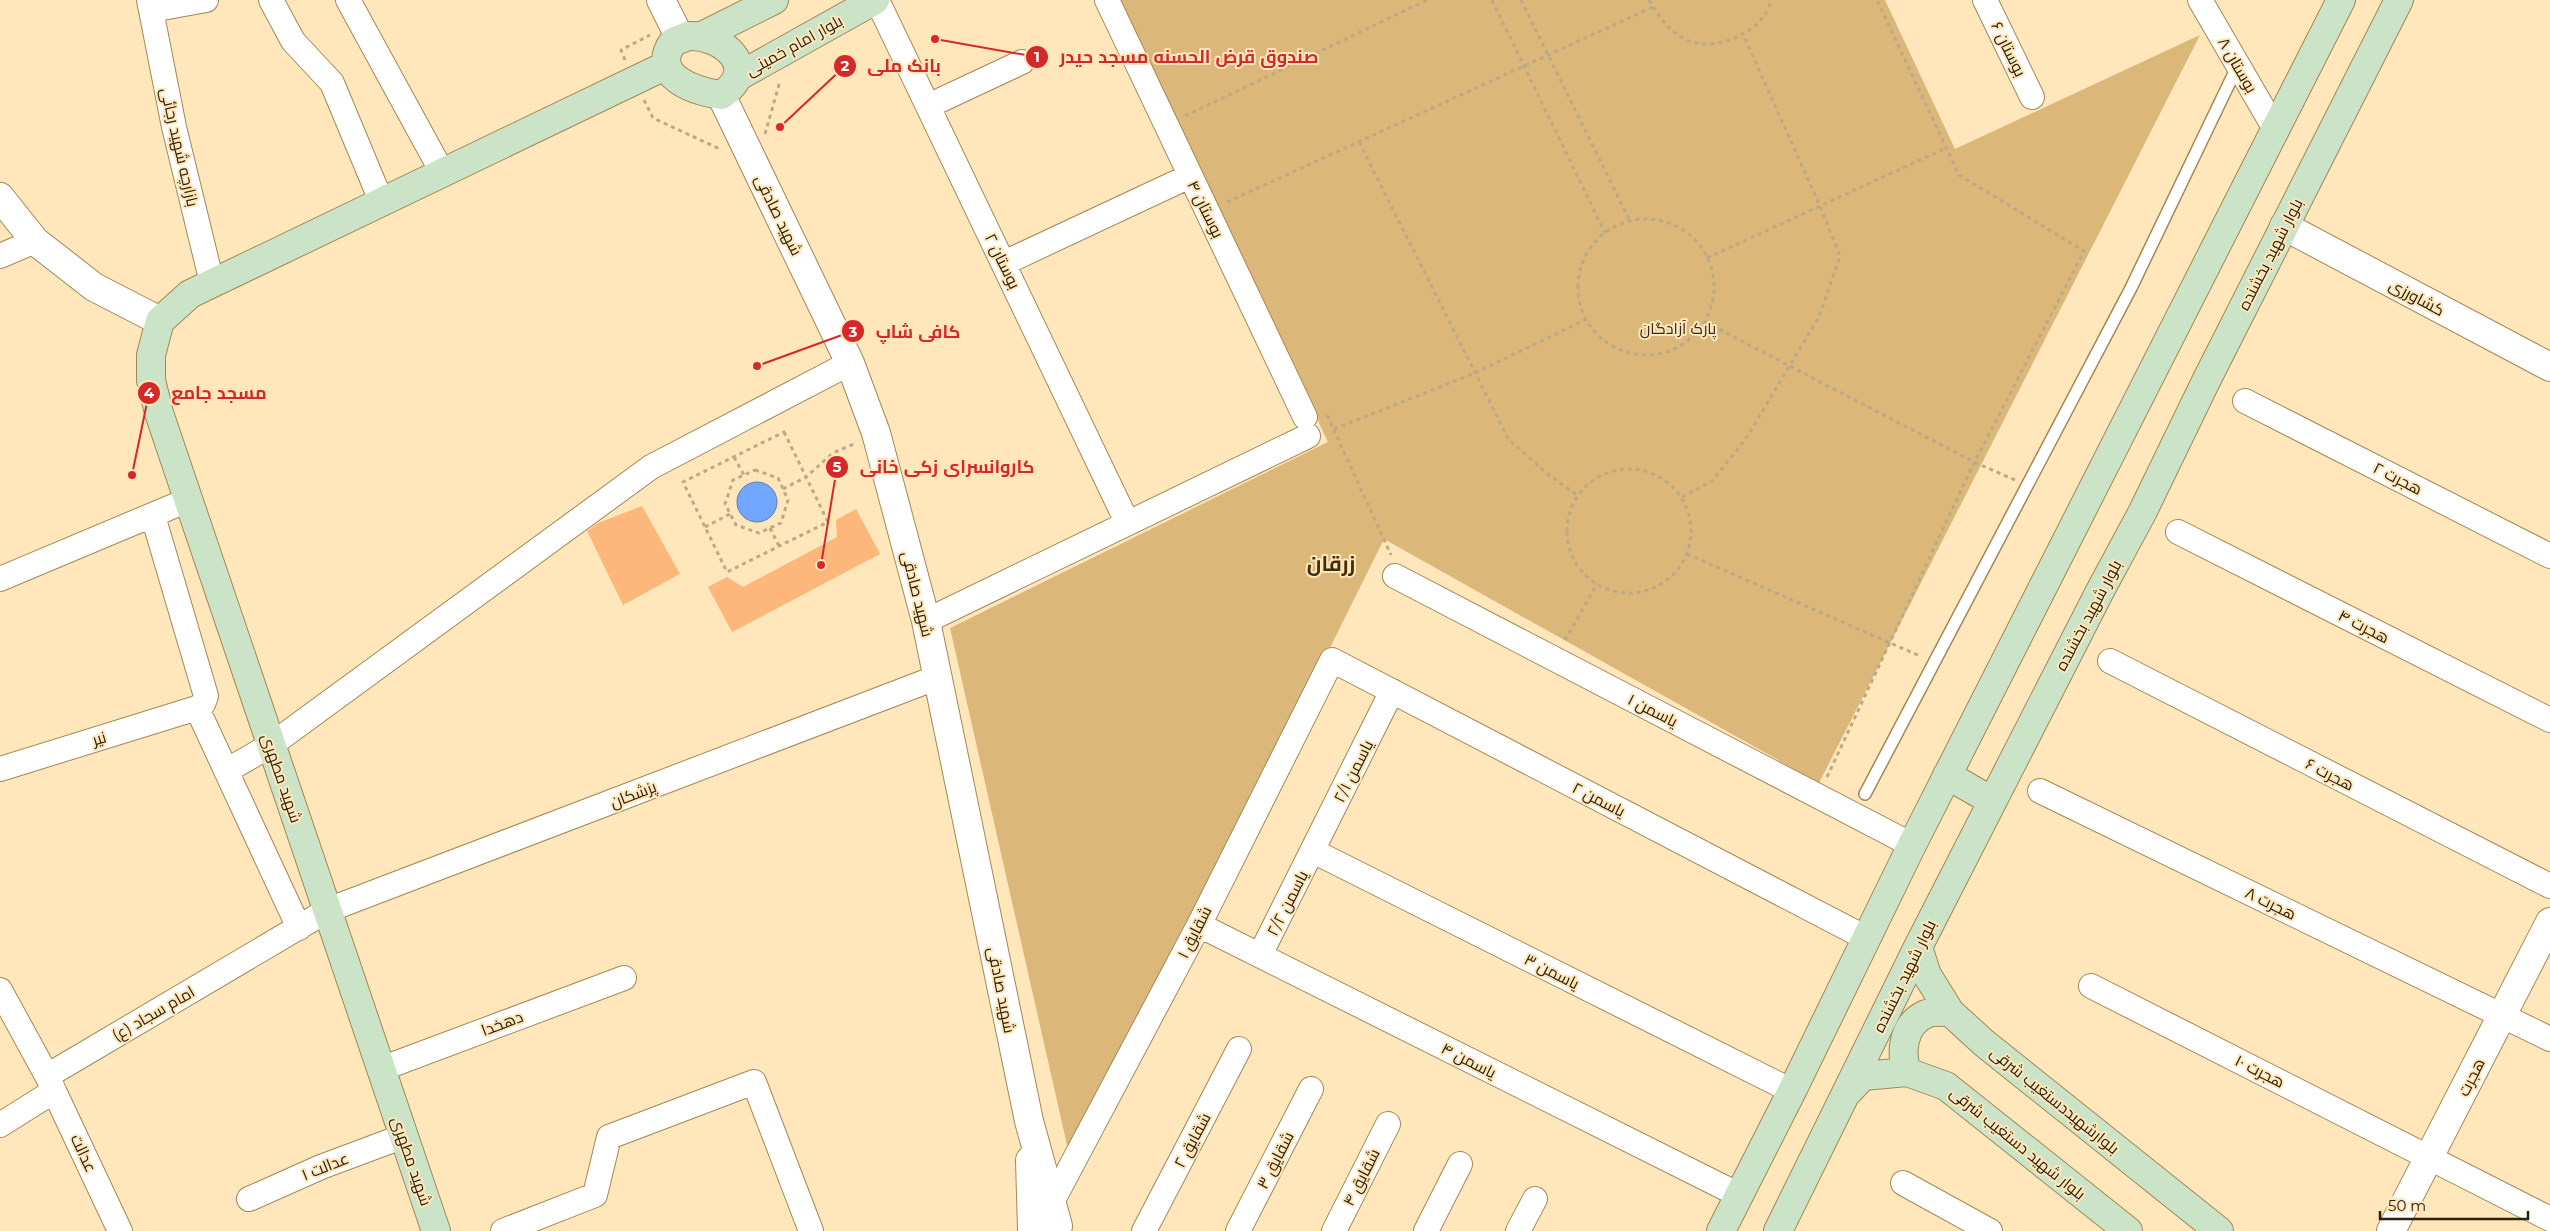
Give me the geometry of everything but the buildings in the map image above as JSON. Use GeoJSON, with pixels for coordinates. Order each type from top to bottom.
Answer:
{"type":"FeatureCollection","features":[{"type":"Feature","properties":{"kind":"main road"},"geometry":{"type":"LineString","coordinates":[[691,37],[721,44],[732,54],[739,67],[730,85],[704,92],[686,86],[667,65],[669,48],[673,42],[691,37],[774,0]]}},
{"type":"Feature","properties":{"kind":"main road","name":"بلوار امام خمینی"},"geometry":{"type":"LineString","coordinates":[[730,85],[876,0]]}},
{"type":"Feature","properties":{"kind":"main road"},"geometry":{"type":"LineString","coordinates":[[1721,1231],[1792,1092],[1947,775],[2341,0]]}},
{"type":"Feature","properties":{"kind":"main road","name":"بلوار شهید بخشنده"},"geometry":{"type":"LineString","coordinates":[[1778,1231],[1918,947],[2142,513],[2190,412],[2399,0]]}},
{"type":"Feature","properties":{"kind":"main road"},"geometry":{"type":"LineString","coordinates":[[160,322],[190,294],[667,65]]}},
{"type":"Feature","properties":{"kind":"main road","name":"شهید مطهری"},"geometry":{"type":"LineString","coordinates":[[160,322],[151,355],[151,380],[159,413],[436,1231]]}},
{"type":"Feature","properties":{"kind":"main road"},"geometry":{"type":"LineString","coordinates":[[1947,775],[1992,801]]}},
{"type":"Feature","properties":{"kind":"main road","name":"بلوارشهیددستغیب شرقی"},"geometry":{"type":"LineString","coordinates":[[1918,947],[1927,975],[1950,1012],[1984,1043],[2219,1231]]}},
{"type":"Feature","properties":{"kind":"main road"},"geometry":{"type":"LineString","coordinates":[[1907,1072],[1903,1050],[1910,1028],[1928,1013],[1950,1012]]}},
{"type":"Feature","properties":{"kind":"main road","name":"بلوار شهید دستغیب شرقی"},"geometry":{"type":"LineString","coordinates":[[1847,1093],[1863,1076],[1907,1072],[1946,1086],[2128,1231]]}},
{"type":"Feature","properties":{"kind":"street"},"geometry":{"type":"LineString","coordinates":[[150,5],[206,0]]}},
{"type":"Feature","properties":{"kind":"street"},"geometry":{"type":"LineString","coordinates":[[271,0],[293,41],[332,84],[382,203]]}},
{"type":"Feature","properties":{"kind":"street"},"geometry":{"type":"LineString","coordinates":[[348,0],[442,172]]}},
{"type":"Feature","properties":{"kind":"street"},"geometry":{"type":"LineString","coordinates":[[661,0],[691,37]]}},
{"type":"Feature","properties":{"kind":"street","name":"بوستان ۲"},"geometry":{"type":"LineString","coordinates":[[876,0],[1004,262],[1127,522]]}},
{"type":"Feature","properties":{"kind":"street","name":"بوستان ۴"},"geometry":{"type":"LineString","coordinates":[[1107,0],[1176,120],[1190,176],[1219,202],[1313,421]]}},
{"type":"Feature","properties":{"kind":"street","name":"بوستان ۶"},"geometry":{"type":"LineString","coordinates":[[1985,0],[2032,98]]}},
{"type":"Feature","properties":{"kind":"street","name":"بوستان ۸"},"geometry":{"type":"LineString","coordinates":[[2200,0],[2276,129]]}},
{"type":"Feature","properties":{"kind":"street","name":"بازارچه شهید رجائی"},"geometry":{"type":"LineString","coordinates":[[150,5],[174,127],[212,283]]}},
{"type":"Feature","properties":{"kind":"street"},"geometry":{"type":"LineString","coordinates":[[928,106],[1022,62]]}},
{"type":"Feature","properties":{"kind":"street","name":"شهید صادقی"},"geometry":{"type":"LineString","coordinates":[[730,85],[850,363],[876,434],[926,621],[1029,1121],[1048,1224]]}},
{"type":"Feature","properties":{"kind":"street"},"geometry":{"type":"LineString","coordinates":[[1004,262],[1190,176]]}},
{"type":"Feature","properties":{"kind":"street"},"geometry":{"type":"LineString","coordinates":[[0,197],[35,241],[94,287],[160,322]]}},
{"type":"Feature","properties":{"kind":"street","name":"کشاورزی"},"geometry":{"type":"LineString","coordinates":[[2284,226],[2550,367]]}},
{"type":"Feature","properties":{"kind":"street"},"geometry":{"type":"LineString","coordinates":[[0,256],[35,241]]}},
{"type":"Feature","properties":{"kind":"street"},"geometry":{"type":"LineString","coordinates":[[226,771],[271,745],[651,467],[850,363]]}},
{"type":"Feature","properties":{"kind":"street","name":"هجرت ۲"},"geometry":{"type":"LineString","coordinates":[[2245,401],[2550,556]]}},
{"type":"Feature","properties":{"kind":"street"},"geometry":{"type":"LineString","coordinates":[[926,621],[1127,522],[1313,421]]}},
{"type":"Feature","properties":{"kind":"street"},"geometry":{"type":"LineString","coordinates":[[0,579],[188,500]]}},
{"type":"Feature","properties":{"kind":"street"},"geometry":{"type":"LineString","coordinates":[[152,516],[206,696],[203,704],[197,708],[299,928]]}},
{"type":"Feature","properties":{"kind":"street","name":"هجرت ۴"},"geometry":{"type":"LineString","coordinates":[[2178,532],[2550,720]]}},
{"type":"Feature","properties":{"kind":"street","name":"یاسمن ۱"},"geometry":{"type":"LineString","coordinates":[[1393,566],[1912,845]]}},
{"type":"Feature","properties":{"kind":"street","name":"یاسمن ۲"},"geometry":{"type":"LineString","coordinates":[[1332,660],[1866,938]]}},
{"type":"Feature","properties":{"kind":"street","name":"شقایق ۱"},"geometry":{"type":"LineString","coordinates":[[1048,1224],[1332,660]]}},
{"type":"Feature","properties":{"kind":"street","name":"هجرت ۶"},"geometry":{"type":"LineString","coordinates":[[2110,661],[2550,886]]}},
{"type":"Feature","properties":{"kind":"street","name":"پزشکان"},"geometry":{"type":"LineString","coordinates":[[328,910],[938,677]]}},
{"type":"Feature","properties":{"kind":"street","name":"یاسمن ۲/۱"},"geometry":{"type":"LineString","coordinates":[[1313,850],[1392,692]]}},
{"type":"Feature","properties":{"kind":"street","name":"نیر"},"geometry":{"type":"LineString","coordinates":[[0,768],[197,708]]}},
{"type":"Feature","properties":{"kind":"street","name":"هجرت ۸"},"geometry":{"type":"LineString","coordinates":[[2040,791],[2550,1039]]}},
{"type":"Feature","properties":{"kind":"street","name":"یاسمن ۲/۲"},"geometry":{"type":"LineString","coordinates":[[1260,956],[1313,850]]}},
{"type":"Feature","properties":{"kind":"street","name":"یاسمن ۳"},"geometry":{"type":"LineString","coordinates":[[1313,850],[1792,1092]]}},
{"type":"Feature","properties":{"kind":"street","name":"امام سجاد (ع)"},"geometry":{"type":"LineString","coordinates":[[47,1076],[328,910]]}},
{"type":"Feature","properties":{"kind":"street","name":"هجرت"},"geometry":{"type":"LineString","coordinates":[[2391,1231],[2550,922]]}},
{"type":"Feature","properties":{"kind":"street","name":"یاسمن ۴"},"geometry":{"type":"LineString","coordinates":[[1199,925],[1739,1195]]}},
{"type":"Feature","properties":{"kind":"street","name":"دهخدا"},"geometry":{"type":"LineString","coordinates":[[381,1069],[624,978]]}},
{"type":"Feature","properties":{"kind":"street","name":"هجرت ۱۰"},"geometry":{"type":"LineString","coordinates":[[2091,986],[2430,1156],[2550,1219]]}},
{"type":"Feature","properties":{"kind":"street","name":"عدالت"},"geometry":{"type":"LineString","coordinates":[[0,990],[47,1076],[120,1231]]}},
{"type":"Feature","properties":{"kind":"street","name":"شقایق ۲"},"geometry":{"type":"LineString","coordinates":[[1144,1231],[1239,1050]]}},
{"type":"Feature","properties":{"kind":"street"},"geometry":{"type":"LineString","coordinates":[[0,1124],[54,1091],[47,1076]]}},
{"type":"Feature","properties":{"kind":"street"},"geometry":{"type":"LineString","coordinates":[[503,1231],[595,1194],[609,1138],[754,1082],[811,1231]]}},
{"type":"Feature","properties":{"kind":"street","name":"شقایق ۳"},"geometry":{"type":"LineString","coordinates":[[1238,1231],[1311,1089]]}},
{"type":"Feature","properties":{"kind":"street","name":"شقایق ۴"},"geometry":{"type":"LineString","coordinates":[[1334,1231],[1388,1124]]}},
{"type":"Feature","properties":{"kind":"street","name":"عدالت ۱"},"geometry":{"type":"LineString","coordinates":[[249,1199],[321,1167],[404,1136]]}},
{"type":"Feature","properties":{"kind":"street"},"geometry":{"type":"LineString","coordinates":[[1426,1231],[1460,1164]]}},
{"type":"Feature","properties":{"kind":"street"},"geometry":{"type":"LineString","coordinates":[[1903,1183],[1990,1231]]}},
{"type":"Feature","properties":{"kind":"street"},"geometry":{"type":"LineString","coordinates":[[1518,1231],[1535,1199]]}},
{"type":"Feature","properties":{"kind":"lane"},"geometry":{"type":"LineString","coordinates":[[1865,794],[2132,288],[2238,65]]}},
{"type":"Feature","properties":{"kind":"path"},"geometry":{"type":"LineString","coordinates":[[1176,120],[1427,0]]}},
{"type":"Feature","properties":{"kind":"path"},"geometry":{"type":"LineString","coordinates":[[1492,0],[1605,233]]}},
{"type":"Feature","properties":{"kind":"path"},"geometry":{"type":"LineString","coordinates":[[1521,0],[1630,221]]}},
{"type":"Feature","properties":{"kind":"path"},"geometry":{"type":"LineString","coordinates":[[1649,0],[1664,24],[1690,41],[1722,44],[1750,31],[1770,7],[1772,0]]}},
{"type":"Feature","properties":{"kind":"path"},"geometry":{"type":"LineString","coordinates":[[1824,783],[1974,462],[2084,251],[1959,175],[1877,0]]}},
{"type":"Feature","properties":{"kind":"path"},"geometry":{"type":"LineString","coordinates":[[1231,211],[1219,202],[1358,142],[1653,7]]}},
{"type":"Feature","properties":{"kind":"path"},"geometry":{"type":"LineString","coordinates":[[1682,497],[1712,481],[1745,440],[1818,317],[1840,256],[1820,206],[1743,34]]}},
{"type":"Feature","properties":{"kind":"path"},"geometry":{"type":"LineString","coordinates":[[1176,120],[1182,106]]}},
{"type":"Feature","properties":{"kind":"path"},"geometry":{"type":"LineString","coordinates":[[1176,120],[1190,124]]}},
{"type":"Feature","properties":{"kind":"path"},"geometry":{"type":"LineString","coordinates":[[1358,142],[1509,440],[1549,476],[1577,495]]}},
{"type":"Feature","properties":{"kind":"path"},"geometry":{"type":"LineString","coordinates":[[1707,258],[1946,148]]}},
{"type":"Feature","properties":{"kind":"path"},"geometry":{"type":"LineString","coordinates":[[1656,220],[1681,229],[1701,246],[1713,271],[1714,297],[1705,322],[1687,342],[1663,354],[1636,355],[1611,346],[1591,328],[1580,304],[1578,277],[1587,252],[1605,233],[1630,221],[1656,220]]}},
{"type":"Feature","properties":{"kind":"path"},"geometry":{"type":"LineString","coordinates":[[1313,421],[1334,429],[1475,373],[1587,319]]}},
{"type":"Feature","properties":{"kind":"path"},"geometry":{"type":"LineString","coordinates":[[1705,322],[1791,365],[1974,462],[2027,486]]}},
{"type":"Feature","properties":{"kind":"path"},"geometry":{"type":"LineString","coordinates":[[1334,429],[1393,566]]}},
{"type":"Feature","properties":{"kind":"path"},"geometry":{"type":"LineString","coordinates":[[784,432],[806,477],[828,522],[727,572],[683,482],[784,432]]}},
{"type":"Feature","properties":{"kind":"path"},"geometry":{"type":"LineString","coordinates":[[783,489],[806,477],[833,453],[876,434]]}},
{"type":"Feature","properties":{"kind":"path"},"geometry":{"type":"LineString","coordinates":[[734,457],[744,475]]}},
{"type":"Feature","properties":{"kind":"path"},"geometry":{"type":"LineString","coordinates":[[1618,469],[1642,470],[1665,480],[1682,497],[1692,520],[1691,544],[1681,567],[1664,584],[1641,593],[1616,592],[1594,583],[1576,565],[1567,542],[1568,518],[1577,495],[1595,478],[1618,469]]}},
{"type":"Feature","properties":{"kind":"path"},"geometry":{"type":"LineString","coordinates":[[754,470],[778,478],[783,489],[788,500],[781,522],[759,533],[736,525],[725,504],[732,480],[754,470]]}},
{"type":"Feature","properties":{"kind":"path"},"geometry":{"type":"LineString","coordinates":[[705,527],[730,514]]}},
{"type":"Feature","properties":{"kind":"path"},"geometry":{"type":"LineString","coordinates":[[770,528],[779,546]]}},
{"type":"Feature","properties":{"kind":"path"},"geometry":{"type":"LineString","coordinates":[[1687,554],[1934,663]]}},
{"type":"Feature","properties":{"kind":"green space","name":"پارک آزادگان"},"geometry":{"type":"Polygon","coordinates":[[[1120,0],[1885,0],[1955,149],[2200,35],[1819,783],[1384,539],[1072,1167],[950,628],[1328,442],[1120,0]]]}},
{"type":"Feature","properties":{"kind":"water"},"geometry":{"type":"Polygon","coordinates":[[[757,482],[771,488],[777,502],[771,516],[757,522],[743,516],[737,502],[743,488],[757,482]]]}},
{"type":"Feature","properties":{"kind":"place","name":"صندوق قرض الحسنه مسجد حیدر"},"geometry":{"type":"Point","coordinates":[935,39]}},
{"type":"Feature","properties":{"kind":"place","name":"بانک ملی"},"geometry":{"type":"Point","coordinates":[780,127]}},
{"type":"Feature","properties":{"kind":"place","name":"کافی شاپ"},"geometry":{"type":"Point","coordinates":[757,366]}},
{"type":"Feature","properties":{"kind":"place","name":"مسجد جامع"},"geometry":{"type":"Point","coordinates":[132,475]}},
{"type":"Feature","properties":{"kind":"place","name":"کاروانسرای زکی خانی"},"geometry":{"type":"Point","coordinates":[821,565]}},
{"type":"Feature","properties":{"kind":"district","name":"زرقان"},"geometry":{"type":"Point","coordinates":[1331,564]}}]}
